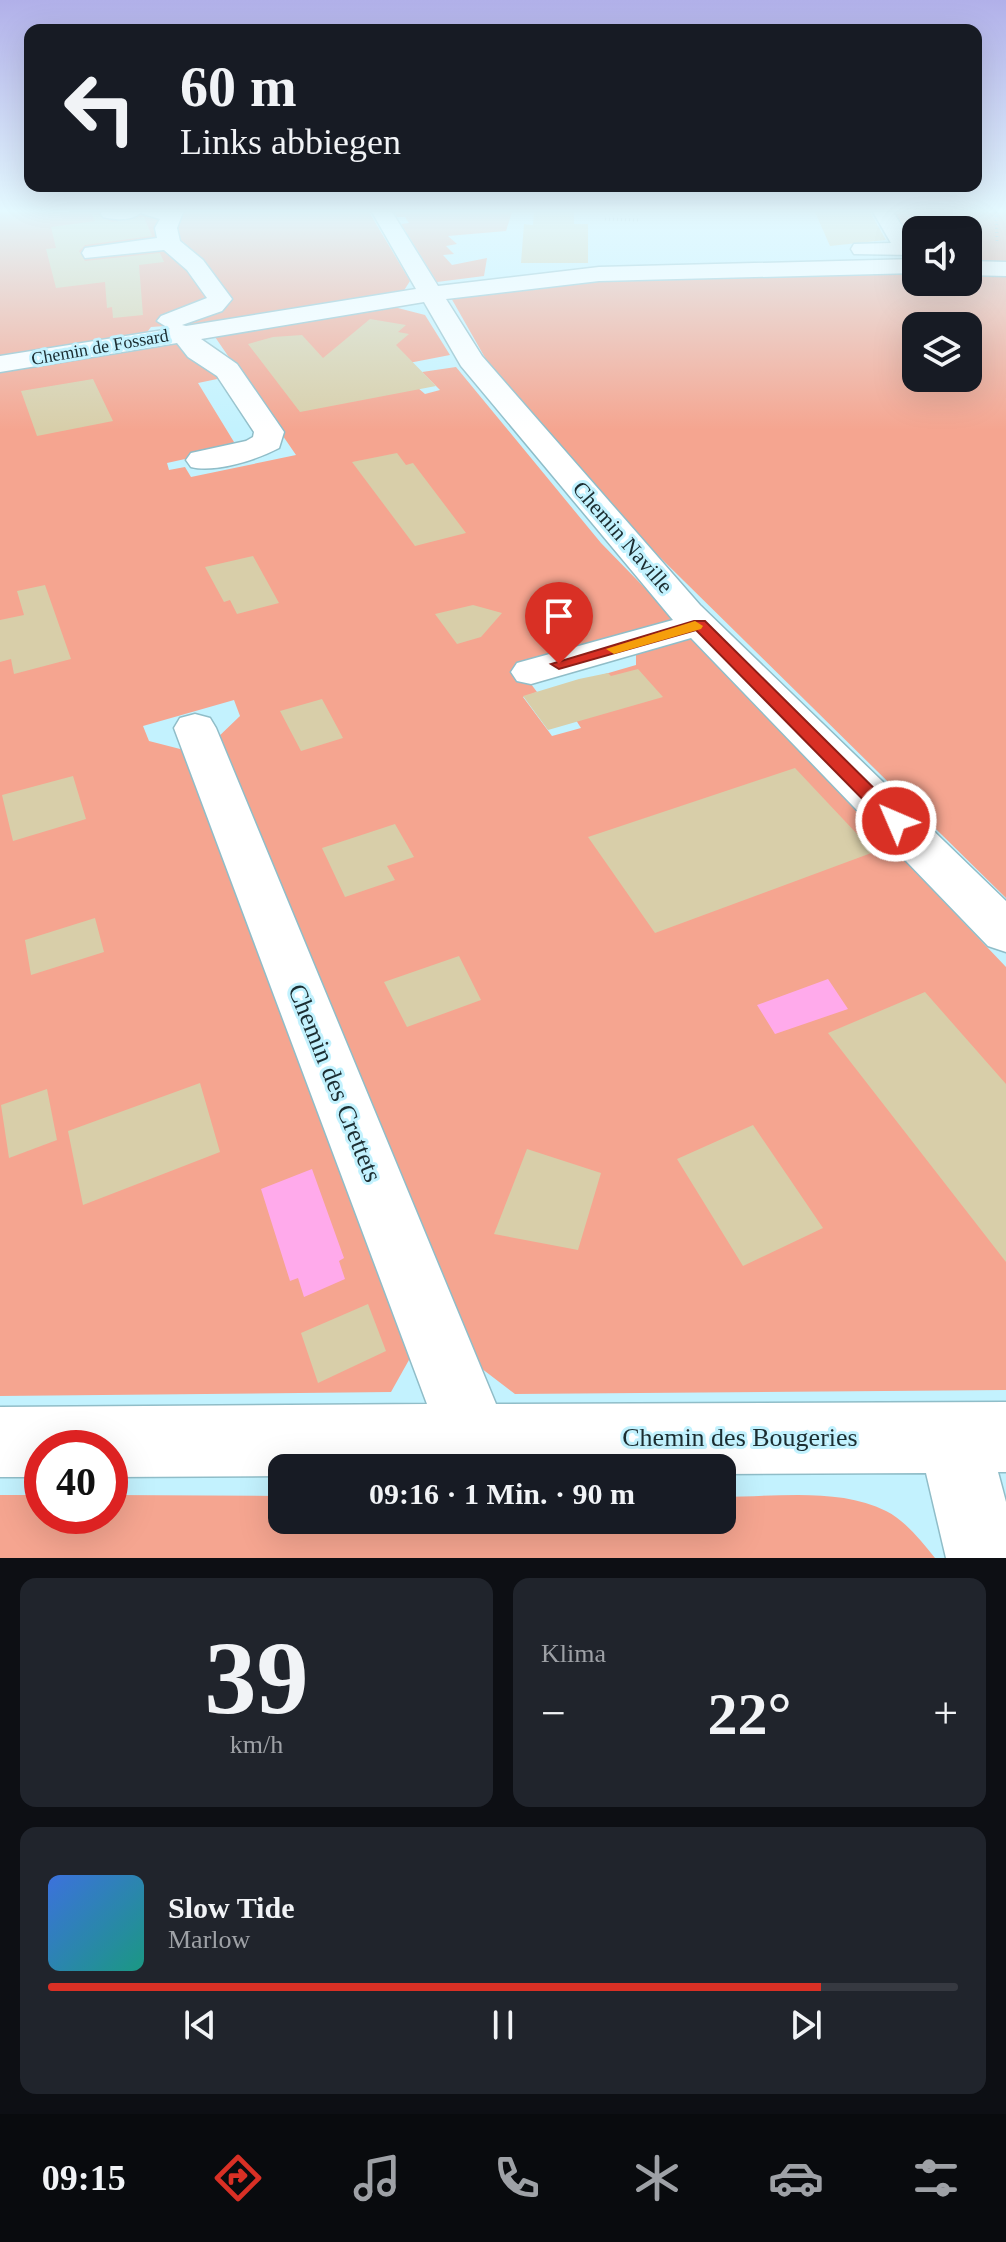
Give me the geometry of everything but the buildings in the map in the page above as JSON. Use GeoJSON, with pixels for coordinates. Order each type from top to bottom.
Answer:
{"type":"FeatureCollection","features":[{"type":"Feature","properties":{"kind":"street"},"geometry":{"type":"LineString","coordinates":[[165,332],[213,306],[220,299],[213,285]]}},
{"type":"Feature","properties":{"kind":"street","name":"Chemin Naville"},"geometry":{"type":"LineString","coordinates":[[422,285],[471,360],[699,624],[1006,932]]}},
{"type":"Feature","properties":{"kind":"street","name":"Chemin de Fossard"},"geometry":{"type":"LineString","coordinates":[[0,364],[165,332],[502,285]]}},
{"type":"Feature","properties":{"kind":"street"},"geometry":{"type":"LineString","coordinates":[[160,295],[165,332]]}},
{"type":"Feature","properties":{"kind":"street"},"geometry":{"type":"LineString","coordinates":[[165,332],[227,370],[269,432],[268,442],[256,448],[202,460]]}},
{"type":"Feature","properties":{"kind":"street"},"geometry":{"type":"LineString","coordinates":[[531,672],[699,624]]}},
{"type":"Feature","properties":{"kind":"street","name":"Chemin des Crettets"},"geometry":{"type":"LineString","coordinates":[[195,728],[475,1438]]}},
{"type":"Feature","properties":{"kind":"street","name":"Chemin des Bougeries"},"geometry":{"type":"LineString","coordinates":[[0,1442],[979,1437],[984,1558]]}},
{"type":"Feature","properties":{"kind":"shaded area"},"geometry":{"type":"Polygon","coordinates":[[[0,285],[408,285],[403,292],[168,331],[165,326],[151,327],[145,335],[0,358],[0,285]]]}},
{"type":"Feature","properties":{"kind":"shaded area"},"geometry":{"type":"Polygon","coordinates":[[[526,285],[902,285],[902,296],[982,296],[982,285],[1006,285],[1006,898],[621,519],[488,363],[450,296],[526,285]]]}},
{"type":"Feature","properties":{"kind":"shaded area"},"geometry":{"type":"Polygon","coordinates":[[[394,307],[425,315],[450,355],[321,380],[418,388],[425,394],[440,390],[422,372],[456,367],[601,543],[679,623],[519,668],[537,692],[523,697],[552,736],[581,728],[574,717],[581,681],[636,665],[636,650],[679,637],[695,640],[1006,967],[1006,1390],[515,1394],[477,1365],[215,740],[240,716],[234,700],[143,726],[149,741],[184,750],[414,1351],[391,1392],[0,1396],[0,371],[180,342],[222,378],[198,383],[234,442],[230,449],[167,463],[169,470],[185,467],[191,477],[296,455],[213,334],[394,307]]]}},
{"type":"Feature","properties":{"kind":"shaded area"},"geometry":{"type":"Polygon","coordinates":[[[828,979],[848,1009],[775,1034],[757,1005],[828,979]]]}},
{"type":"Feature","properties":{"kind":"shaded area"},"geometry":{"type":"Polygon","coordinates":[[[312,1169],[344,1258],[339,1261],[345,1279],[304,1297],[298,1278],[290,1281],[261,1189],[312,1169]]]}},
{"type":"Feature","properties":{"kind":"shaded area"},"geometry":{"type":"Polygon","coordinates":[[[0,1495],[24,1495],[24,1534],[128,1534],[128,1495],[268,1496],[268,1534],[736,1534],[736,1497],[785,1495],[848,1499],[886,1511],[907,1526],[935,1558],[0,1558],[0,1495]]]}},
{"type":"Feature","properties":{"kind":"slow traffic"},"geometry":{"type":"LineString","coordinates":[[614,649],[695,626]]}},
{"type":"Feature","properties":{"kind":"route"},"geometry":{"type":"LineString","coordinates":[[559,664],[699,624],[896,821]]}}]}
